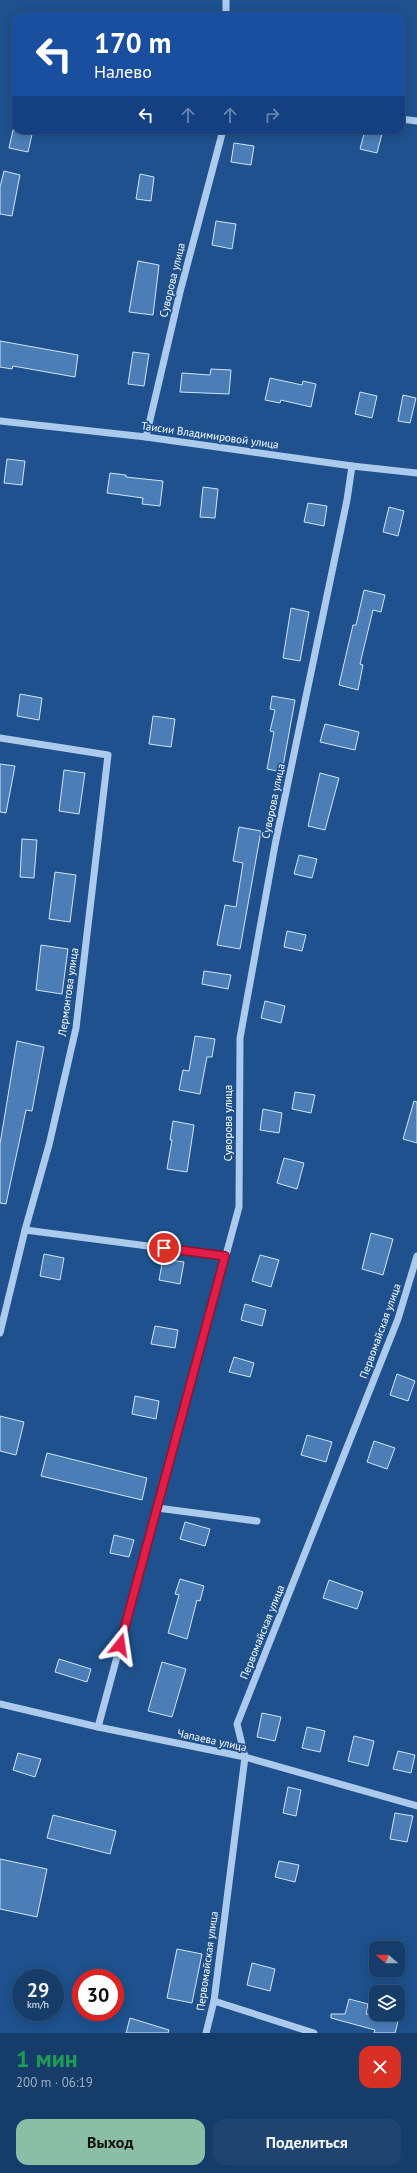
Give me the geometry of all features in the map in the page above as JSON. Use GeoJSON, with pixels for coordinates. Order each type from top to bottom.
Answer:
{"type":"FeatureCollection","features":[{"type":"Feature","properties":{"kind":"street"},"geometry":{"type":"LineString","coordinates":[[226,0],[226,12]]}},
{"type":"Feature","properties":{"kind":"street"},"geometry":{"type":"LineString","coordinates":[[405,120],[417,121]]}},
{"type":"Feature","properties":{"kind":"street","name":"Суворова улица"},"geometry":{"type":"LineString","coordinates":[[146,437],[180,292],[222,134]]}},
{"type":"Feature","properties":{"kind":"street","name":"Таисии Владимировой улица"},"geometry":{"type":"LineString","coordinates":[[0,421],[146,437],[352,466],[417,472]]}},
{"type":"Feature","properties":{"kind":"street","name":"Суворова улица"},"geometry":{"type":"LineString","coordinates":[[98,1727],[156,1508],[239,1207],[240,1038],[275,845],[345,510],[352,466]]}},
{"type":"Feature","properties":{"kind":"street","name":"Лермонтова улица"},"geometry":{"type":"LineString","coordinates":[[0,738],[108,755],[76,1028],[49,1145],[25,1230],[0,1333]]}},
{"type":"Feature","properties":{"kind":"street"},"geometry":{"type":"LineString","coordinates":[[25,1230],[225,1256]]}},
{"type":"Feature","properties":{"kind":"street","name":"Первомайская улица"},"geometry":{"type":"LineString","coordinates":[[206,2033],[214,2001],[246,1757],[237,1724],[398,1319],[417,1256]]}},
{"type":"Feature","properties":{"kind":"street"},"geometry":{"type":"LineString","coordinates":[[156,1508],[257,1521]]}},
{"type":"Feature","properties":{"kind":"street","name":"Чапаева улица"},"geometry":{"type":"LineString","coordinates":[[0,1704],[98,1727],[246,1757],[417,1806]]}},
{"type":"Feature","properties":{"kind":"street"},"geometry":{"type":"LineString","coordinates":[[214,2001],[314,2033]]}},
{"type":"Feature","properties":{"kind":"building"},"geometry":{"type":"Polygon","coordinates":[[[12,134],[32,134],[28,152],[9,148],[12,134]]]}},
{"type":"Feature","properties":{"kind":"building"},"geometry":{"type":"Polygon","coordinates":[[[364,134],[382,134],[377,153],[360,149],[364,134]]]}},
{"type":"Feature","properties":{"kind":"building"},"geometry":{"type":"Polygon","coordinates":[[[234,143],[254,146],[251,165],[231,162],[234,143]]]}},
{"type":"Feature","properties":{"kind":"building"},"geometry":{"type":"Polygon","coordinates":[[[4,171],[20,175],[12,216],[0,214],[0,187],[4,171]]]}},
{"type":"Feature","properties":{"kind":"building"},"geometry":{"type":"Polygon","coordinates":[[[140,174],[154,177],[151,201],[136,199],[140,174]]]}},
{"type":"Feature","properties":{"kind":"building"},"geometry":{"type":"Polygon","coordinates":[[[216,221],[236,224],[232,249],[212,245],[216,221]]]}},
{"type":"Feature","properties":{"kind":"building"},"geometry":{"type":"Polygon","coordinates":[[[138,261],[159,265],[153,315],[129,312],[138,261]]]}},
{"type":"Feature","properties":{"kind":"building"},"geometry":{"type":"Polygon","coordinates":[[[0,341],[78,355],[75,377],[13,366],[12,369],[0,367],[0,341]]]}},
{"type":"Feature","properties":{"kind":"building"},"geometry":{"type":"Polygon","coordinates":[[[133,352],[149,354],[144,386],[128,384],[133,352]]]}},
{"type":"Feature","properties":{"kind":"building"},"geometry":{"type":"Polygon","coordinates":[[[211,369],[231,370],[229,394],[180,392],[182,373],[210,375],[211,369]]]}},
{"type":"Feature","properties":{"kind":"building"},"geometry":{"type":"Polygon","coordinates":[[[270,378],[302,385],[303,381],[316,384],[311,407],[281,400],[280,403],[265,400],[270,378]]]}},
{"type":"Feature","properties":{"kind":"building"},"geometry":{"type":"Polygon","coordinates":[[[360,392],[377,396],[372,418],[355,414],[360,392]]]}},
{"type":"Feature","properties":{"kind":"building"},"geometry":{"type":"Polygon","coordinates":[[[403,395],[416,398],[410,423],[398,421],[403,395]]]}},
{"type":"Feature","properties":{"kind":"building"},"geometry":{"type":"Polygon","coordinates":[[[7,459],[25,461],[22,485],[4,483],[7,459]]]}},
{"type":"Feature","properties":{"kind":"building"},"geometry":{"type":"Polygon","coordinates":[[[110,473],[126,475],[126,477],[163,481],[160,506],[142,504],[143,498],[107,493],[110,473]]]}},
{"type":"Feature","properties":{"kind":"building"},"geometry":{"type":"Polygon","coordinates":[[[203,487],[218,489],[215,518],[200,517],[203,487]]]}},
{"type":"Feature","properties":{"kind":"building"},"geometry":{"type":"Polygon","coordinates":[[[308,503],[327,506],[324,526],[304,522],[308,503]]]}},
{"type":"Feature","properties":{"kind":"building"},"geometry":{"type":"Polygon","coordinates":[[[389,507],[404,511],[398,536],[383,532],[389,507]]]}},
{"type":"Feature","properties":{"kind":"building"},"geometry":{"type":"Polygon","coordinates":[[[364,590],[385,595],[381,612],[373,610],[360,664],[363,665],[358,690],[339,685],[353,625],[356,625],[364,590]]]}},
{"type":"Feature","properties":{"kind":"building"},"geometry":{"type":"Polygon","coordinates":[[[291,608],[309,612],[300,661],[283,658],[291,608]]]}},
{"type":"Feature","properties":{"kind":"building"},"geometry":{"type":"Polygon","coordinates":[[[20,694],[42,698],[39,720],[17,716],[20,694]]]}},
{"type":"Feature","properties":{"kind":"building"},"geometry":{"type":"Polygon","coordinates":[[[272,696],[295,700],[282,772],[267,769],[274,732],[270,731],[275,710],[270,709],[272,696]]]}},
{"type":"Feature","properties":{"kind":"building"},"geometry":{"type":"Polygon","coordinates":[[[153,716],[175,719],[171,747],[149,744],[153,716]]]}},
{"type":"Feature","properties":{"kind":"building"},"geometry":{"type":"Polygon","coordinates":[[[325,724],[359,732],[355,750],[320,742],[325,724]]]}},
{"type":"Feature","properties":{"kind":"building"},"geometry":{"type":"Polygon","coordinates":[[[0,764],[15,766],[6,813],[0,812],[0,764]]]}},
{"type":"Feature","properties":{"kind":"building"},"geometry":{"type":"Polygon","coordinates":[[[64,770],[85,773],[79,814],[59,811],[64,770]]]}},
{"type":"Feature","properties":{"kind":"building"},"geometry":{"type":"Polygon","coordinates":[[[320,773],[339,778],[325,830],[308,826],[320,773]]]}},
{"type":"Feature","properties":{"kind":"building"},"geometry":{"type":"Polygon","coordinates":[[[239,827],[261,831],[240,949],[217,945],[225,905],[236,907],[243,863],[233,861],[239,827]]]}},
{"type":"Feature","properties":{"kind":"building"},"geometry":{"type":"Polygon","coordinates":[[[22,839],[37,840],[34,878],[20,877],[22,839]]]}},
{"type":"Feature","properties":{"kind":"building"},"geometry":{"type":"Polygon","coordinates":[[[299,855],[317,859],[312,878],[294,874],[299,855]]]}},
{"type":"Feature","properties":{"kind":"building"},"geometry":{"type":"Polygon","coordinates":[[[55,872],[76,875],[70,922],[49,919],[55,872]]]}},
{"type":"Feature","properties":{"kind":"building"},"geometry":{"type":"Polygon","coordinates":[[[287,931],[306,935],[302,951],[284,947],[287,931]]]}},
{"type":"Feature","properties":{"kind":"building"},"geometry":{"type":"Polygon","coordinates":[[[41,945],[68,949],[62,994],[36,990],[41,945]]]}},
{"type":"Feature","properties":{"kind":"building"},"geometry":{"type":"Polygon","coordinates":[[[204,971],[231,975],[228,989],[202,984],[204,971]]]}},
{"type":"Feature","properties":{"kind":"building"},"geometry":{"type":"Polygon","coordinates":[[[265,1001],[285,1006],[281,1023],[261,1018],[265,1001]]]}},
{"type":"Feature","properties":{"kind":"building"},"geometry":{"type":"Polygon","coordinates":[[[195,1036],[215,1039],[212,1057],[207,1057],[200,1094],[179,1090],[183,1070],[189,1071],[195,1036]]]}},
{"type":"Feature","properties":{"kind":"building"},"geometry":{"type":"Polygon","coordinates":[[[17,1041],[44,1047],[32,1111],[26,1110],[6,1204],[0,1203],[0,1144],[17,1041]]]}},
{"type":"Feature","properties":{"kind":"building"},"geometry":{"type":"Polygon","coordinates":[[[295,1092],[315,1095],[311,1113],[292,1109],[295,1092]]]}},
{"type":"Feature","properties":{"kind":"building"},"geometry":{"type":"Polygon","coordinates":[[[414,1101],[417,1102],[417,1143],[403,1139],[414,1101]]]}},
{"type":"Feature","properties":{"kind":"building"},"geometry":{"type":"Polygon","coordinates":[[[263,1109],[282,1113],[279,1133],[260,1130],[263,1109]]]}},
{"type":"Feature","properties":{"kind":"building"},"geometry":{"type":"Polygon","coordinates":[[[173,1121],[194,1125],[187,1172],[167,1169],[172,1140],[170,1140],[173,1121]]]}},
{"type":"Feature","properties":{"kind":"building"},"geometry":{"type":"Polygon","coordinates":[[[284,1158],[304,1163],[297,1189],[277,1183],[284,1158]]]}},
{"type":"Feature","properties":{"kind":"building"},"geometry":{"type":"Polygon","coordinates":[[[371,1233],[393,1239],[383,1275],[362,1269],[371,1233]]]}},
{"type":"Feature","properties":{"kind":"building"},"geometry":{"type":"Polygon","coordinates":[[[44,1254],[64,1258],[60,1280],[40,1276],[44,1254]]]}},
{"type":"Feature","properties":{"kind":"building"},"geometry":{"type":"Polygon","coordinates":[[[260,1255],[279,1260],[271,1287],[252,1281],[260,1255]]]}},
{"type":"Feature","properties":{"kind":"building"},"geometry":{"type":"Polygon","coordinates":[[[163,1259],[184,1262],[180,1284],[159,1280],[163,1259]]]}},
{"type":"Feature","properties":{"kind":"building"},"geometry":{"type":"Polygon","coordinates":[[[245,1304],[266,1310],[262,1326],[241,1320],[245,1304]]]}},
{"type":"Feature","properties":{"kind":"building"},"geometry":{"type":"Polygon","coordinates":[[[155,1326],[178,1330],[175,1348],[151,1344],[155,1326]]]}},
{"type":"Feature","properties":{"kind":"building"},"geometry":{"type":"Polygon","coordinates":[[[234,1357],[254,1363],[250,1377],[229,1372],[234,1357]]]}},
{"type":"Feature","properties":{"kind":"building"},"geometry":{"type":"Polygon","coordinates":[[[397,1374],[415,1381],[408,1401],[390,1395],[397,1374]]]}},
{"type":"Feature","properties":{"kind":"building"},"geometry":{"type":"Polygon","coordinates":[[[135,1396],[159,1401],[156,1419],[132,1414],[135,1396]]]}},
{"type":"Feature","properties":{"kind":"building"},"geometry":{"type":"Polygon","coordinates":[[[0,1416],[24,1422],[16,1455],[0,1451],[0,1416]]]}},
{"type":"Feature","properties":{"kind":"building"},"geometry":{"type":"Polygon","coordinates":[[[307,1435],[332,1442],[326,1462],[301,1455],[307,1435]]]}},
{"type":"Feature","properties":{"kind":"building"},"geometry":{"type":"Polygon","coordinates":[[[374,1441],[395,1448],[387,1469],[367,1462],[374,1441]]]}},
{"type":"Feature","properties":{"kind":"building"},"geometry":{"type":"Polygon","coordinates":[[[47,1453],[147,1478],[142,1500],[41,1476],[47,1453]]]}},
{"type":"Feature","properties":{"kind":"building"},"geometry":{"type":"Polygon","coordinates":[[[185,1522],[210,1529],[205,1546],[180,1539],[185,1522]]]}},
{"type":"Feature","properties":{"kind":"building"},"geometry":{"type":"Polygon","coordinates":[[[114,1535],[134,1540],[129,1557],[110,1553],[114,1535]]]}},
{"type":"Feature","properties":{"kind":"building"},"geometry":{"type":"Polygon","coordinates":[[[180,1579],[204,1586],[200,1601],[197,1600],[187,1639],[168,1633],[179,1595],[175,1594],[180,1579]]]}},
{"type":"Feature","properties":{"kind":"building"},"geometry":{"type":"Polygon","coordinates":[[[329,1580],[363,1592],[357,1609],[323,1598],[329,1580]]]}},
{"type":"Feature","properties":{"kind":"building"},"geometry":{"type":"Polygon","coordinates":[[[59,1659],[91,1669],[87,1682],[55,1672],[59,1659]]]}},
{"type":"Feature","properties":{"kind":"building"},"geometry":{"type":"Polygon","coordinates":[[[162,1662],[186,1669],[172,1717],[148,1711],[162,1662]]]}},
{"type":"Feature","properties":{"kind":"building"},"geometry":{"type":"Polygon","coordinates":[[[262,1713],[281,1717],[275,1741],[257,1737],[262,1713]]]}},
{"type":"Feature","properties":{"kind":"building"},"geometry":{"type":"Polygon","coordinates":[[[307,1727],[325,1731],[320,1752],[302,1748],[307,1727]]]}},
{"type":"Feature","properties":{"kind":"building"},"geometry":{"type":"Polygon","coordinates":[[[354,1736],[374,1741],[368,1766],[348,1761],[354,1736]]]}},
{"type":"Feature","properties":{"kind":"building"},"geometry":{"type":"Polygon","coordinates":[[[398,1751],[415,1755],[411,1773],[393,1769],[398,1751]]]}},
{"type":"Feature","properties":{"kind":"building"},"geometry":{"type":"Polygon","coordinates":[[[18,1753],[41,1759],[35,1777],[13,1770],[18,1753]]]}},
{"type":"Feature","properties":{"kind":"building"},"geometry":{"type":"Polygon","coordinates":[[[288,1787],[301,1790],[296,1816],[283,1813],[288,1787]]]}},
{"type":"Feature","properties":{"kind":"building"},"geometry":{"type":"Polygon","coordinates":[[[395,1813],[413,1816],[407,1842],[390,1839],[395,1813]]]}},
{"type":"Feature","properties":{"kind":"building"},"geometry":{"type":"Polygon","coordinates":[[[53,1815],[116,1831],[110,1854],[47,1838],[53,1815]]]}},
{"type":"Feature","properties":{"kind":"building"},"geometry":{"type":"Polygon","coordinates":[[[0,1859],[47,1869],[37,1917],[0,1909],[0,1859]]]}},
{"type":"Feature","properties":{"kind":"building"},"geometry":{"type":"Polygon","coordinates":[[[279,1861],[299,1865],[295,1882],[275,1877],[279,1861]]]}},
{"type":"Feature","properties":{"kind":"building"},"geometry":{"type":"Polygon","coordinates":[[[177,1949],[202,1954],[192,2003],[167,1998],[177,1949]]]}},
{"type":"Feature","properties":{"kind":"building"},"geometry":{"type":"Polygon","coordinates":[[[252,1963],[275,1969],[270,1991],[247,1985],[252,1963]]]}},
{"type":"Feature","properties":{"kind":"building"},"geometry":{"type":"Polygon","coordinates":[[[349,1999],[368,2004],[366,2014],[369,2014],[369,2021],[398,2021],[395,2033],[374,2033],[375,2030],[331,2018],[331,2014],[345,2014],[349,1999]]]}},
{"type":"Feature","properties":{"kind":"building"},"geometry":{"type":"Polygon","coordinates":[[[130,2018],[169,2030],[168,2033],[126,2033],[130,2018]]]}},
{"type":"Feature","properties":{"kind":"route"},"geometry":{"type":"LineString","coordinates":[[120,1645],[225,1256],[164,1248]]}}]}
